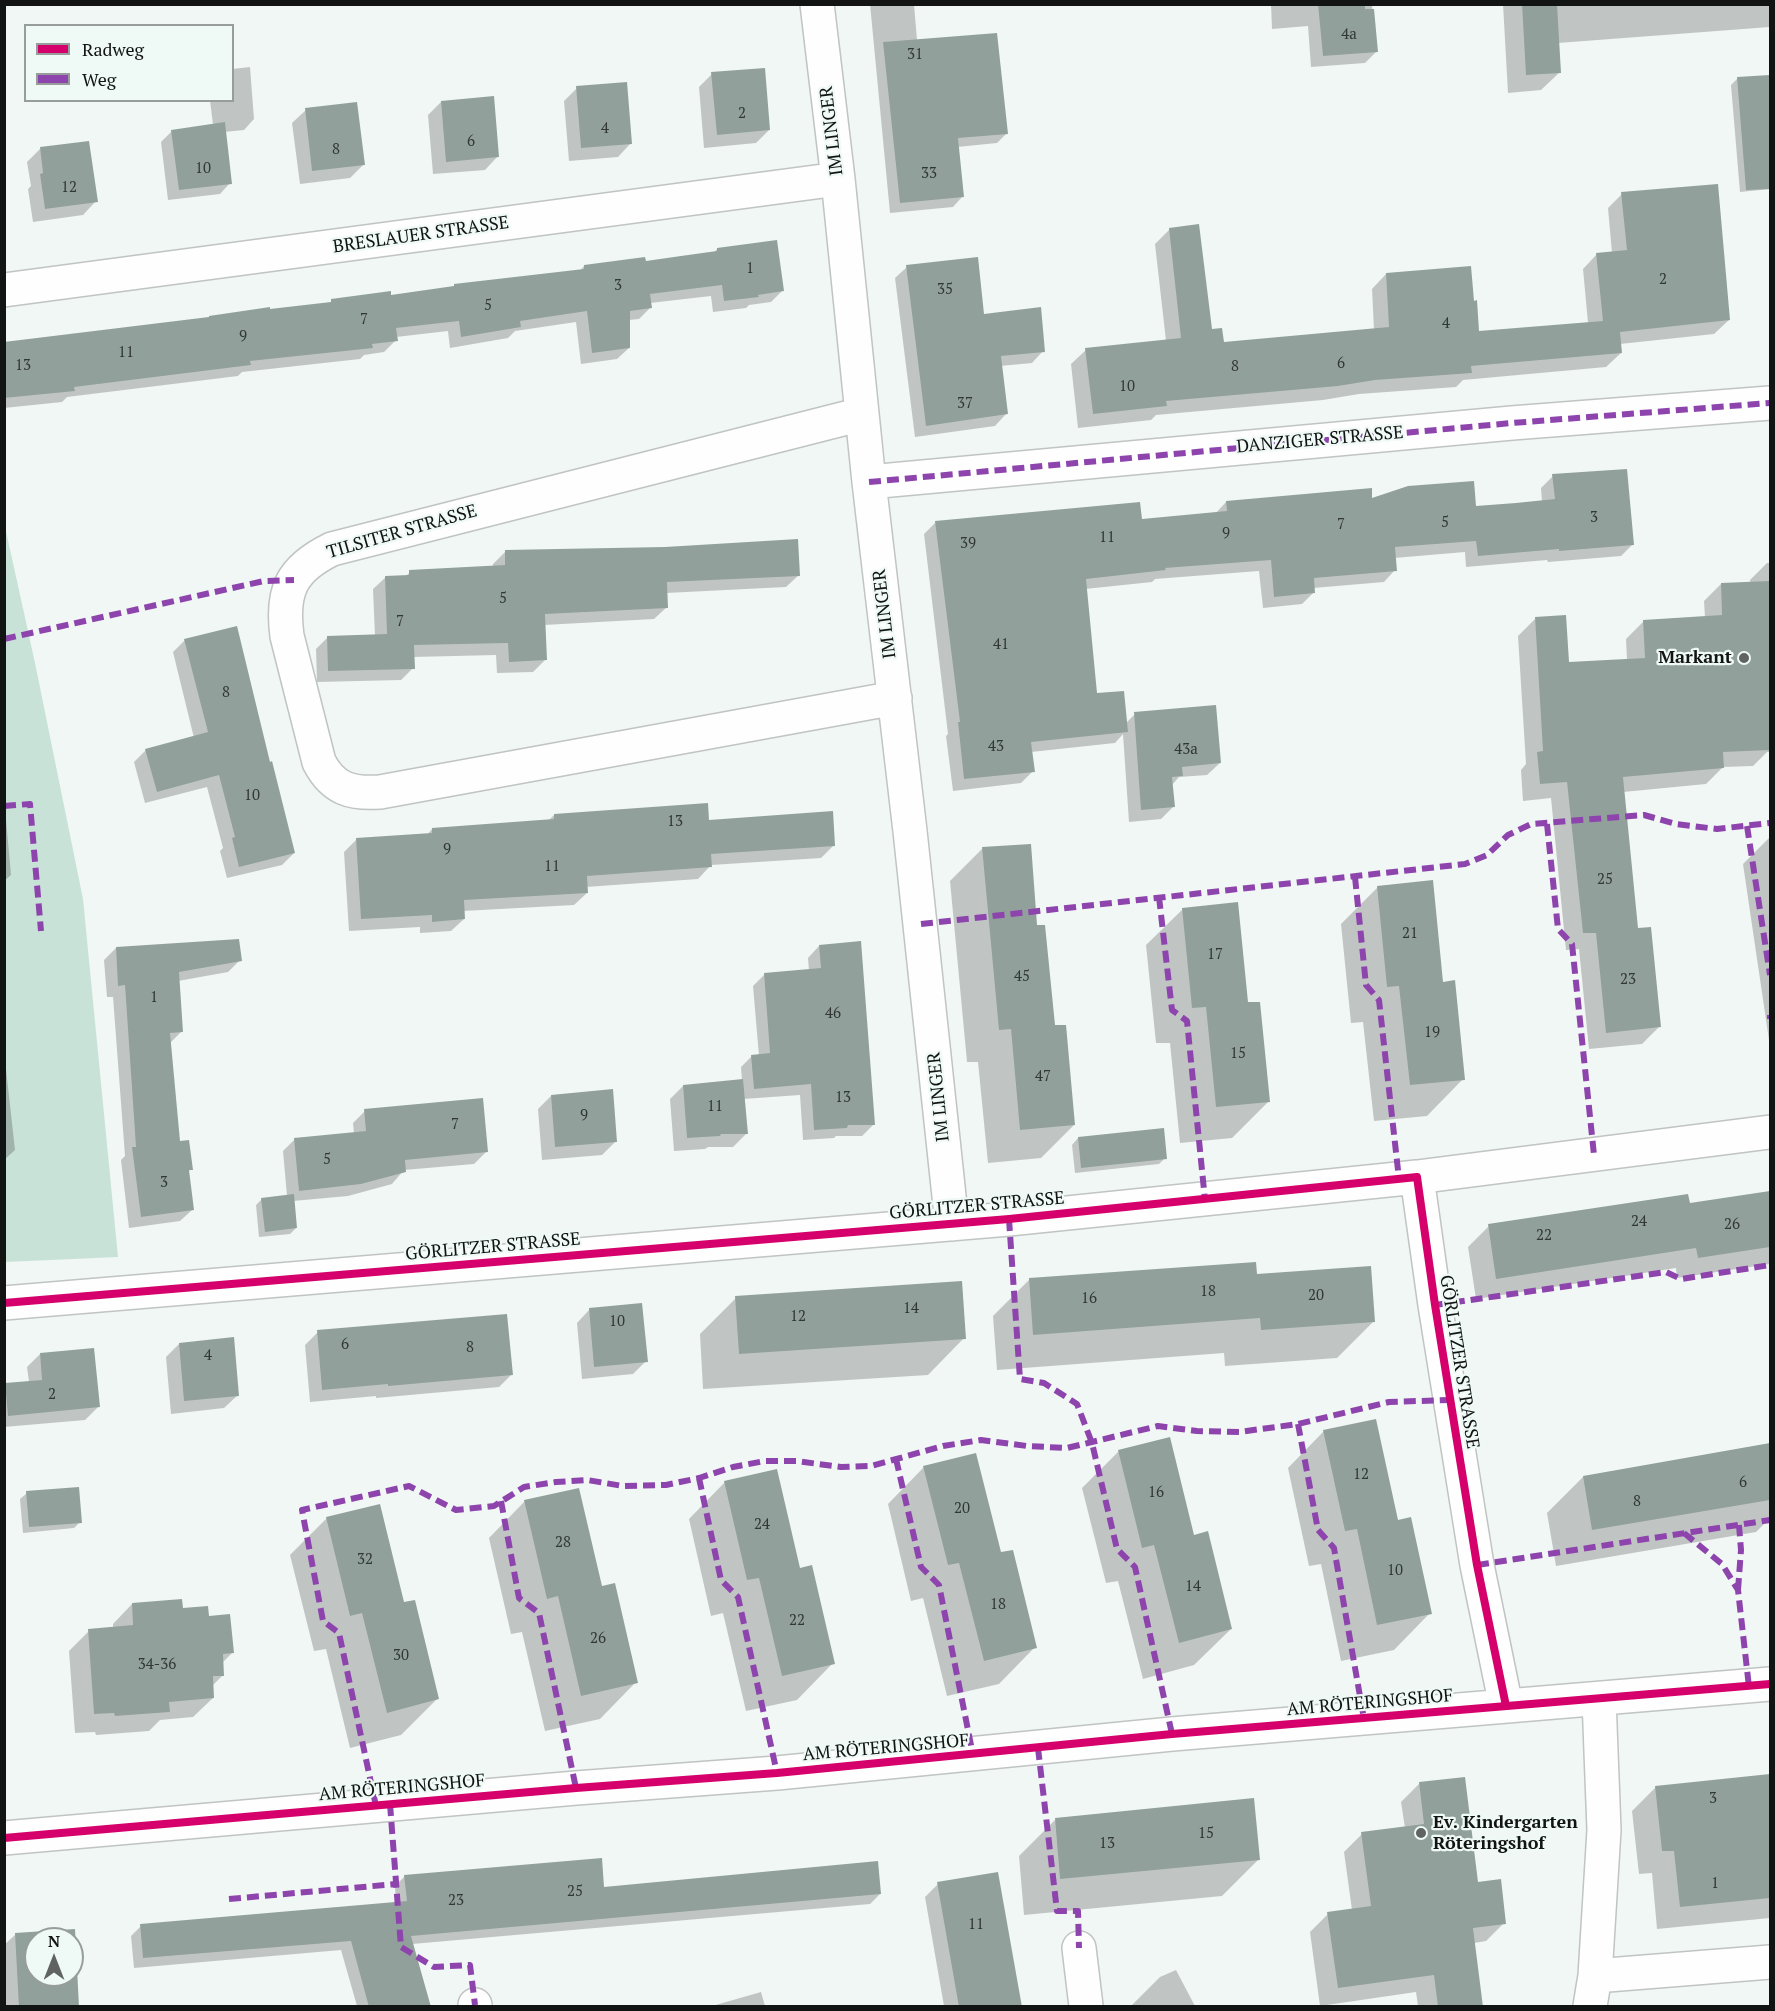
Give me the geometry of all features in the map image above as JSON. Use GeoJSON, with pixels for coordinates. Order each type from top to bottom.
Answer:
{"type":"FeatureCollection","features":[{"type":"Feature","properties":{"kind":"street","name":"IM LINGER"},"geometry":{"type":"LineString","coordinates":[[817,4],[952,1224]]}},
{"type":"Feature","properties":{"kind":"street","name":"BRESLAUER STRASSE"},"geometry":{"type":"LineString","coordinates":[[4,290],[838,180]]}},
{"type":"Feature","properties":{"kind":"street","name":"DANZIGER STRASSE"},"geometry":{"type":"LineString","coordinates":[[869,482],[1512,423],[1770,403]]}},
{"type":"Feature","properties":{"kind":"street","name":"TILSITER STRASSE"},"geometry":{"type":"LineString","coordinates":[[862,414],[333,549],[316,557],[303,567],[294,580],[289,590],[285,621],[319,762],[326,775],[338,785],[357,792],[380,792],[895,698]]}},
{"type":"Feature","properties":{"kind":"street","name":"GÖRLITZER STRASSE"},"geometry":{"type":"LineString","coordinates":[[4,1303],[1009,1220],[1417,1177],[1770,1132]]}},
{"type":"Feature","properties":{"kind":"street","name":"GÖRLITZER STRASSE"},"geometry":{"type":"LineString","coordinates":[[1417,1177],[1436,1317],[1477,1565],[1506,1706]]}},
{"type":"Feature","properties":{"kind":"street","name":"AM RÖTERINGSHOF"},"geometry":{"type":"LineString","coordinates":[[4,1838],[576,1788],[769,1774],[1172,1734],[1770,1684]]}},
{"type":"Feature","properties":{"kind":"street"},"geometry":{"type":"LineString","coordinates":[[1599,1699],[1605,1830],[1593,1991],[1770,1962]]}},
{"type":"Feature","properties":{"kind":"street"},"geometry":{"type":"LineString","coordinates":[[1079,1948],[1086,2007]]}},
{"type":"Feature","properties":{"kind":"green space"},"geometry":{"type":"Polygon","coordinates":[[[4,522],[83,899],[118,1257],[5,1262],[4,522]]]}},
{"type":"Feature","properties":{"kind":"building"},"geometry":{"type":"Polygon","coordinates":[[[1318,4],[1365,4],[1365,9],[1374,9],[1378,52],[1323,56],[1318,4]]]}},
{"type":"Feature","properties":{"kind":"building"},"geometry":{"type":"Polygon","coordinates":[[[1522,4],[1557,4],[1561,73],[1526,75],[1522,4]]]}},
{"type":"Feature","properties":{"kind":"building"},"geometry":{"type":"Polygon","coordinates":[[[997,33],[1008,134],[958,138],[964,197],[900,203],[883,42],[997,33]]]}},
{"type":"Feature","properties":{"kind":"building"},"geometry":{"type":"Polygon","coordinates":[[[765,68],[770,130],[717,135],[711,72],[765,68]]]}},
{"type":"Feature","properties":{"kind":"building"},"geometry":{"type":"Polygon","coordinates":[[[1770,75],[1770,189],[1746,190],[1737,77],[1770,75]]]}},
{"type":"Feature","properties":{"kind":"building"},"geometry":{"type":"Polygon","coordinates":[[[627,82],[632,144],[581,148],[576,86],[627,82]]]}},
{"type":"Feature","properties":{"kind":"building"},"geometry":{"type":"Polygon","coordinates":[[[494,96],[499,157],[446,162],[441,101],[494,96]]]}},
{"type":"Feature","properties":{"kind":"building"},"geometry":{"type":"Polygon","coordinates":[[[357,102],[365,165],[312,171],[305,108],[357,102]]]}},
{"type":"Feature","properties":{"kind":"building"},"geometry":{"type":"Polygon","coordinates":[[[225,122],[232,184],[179,190],[171,130],[225,122]]]}},
{"type":"Feature","properties":{"kind":"building"},"geometry":{"type":"Polygon","coordinates":[[[89,141],[98,202],[45,209],[40,174],[43,173],[40,147],[89,141]]]}},
{"type":"Feature","properties":{"kind":"building"},"geometry":{"type":"Polygon","coordinates":[[[1718,184],[1730,320],[1620,332],[1622,353],[1471,366],[1472,373],[1375,380],[1338,386],[1166,401],[1167,406],[1093,414],[1085,348],[1181,338],[1169,228],[1199,224],[1212,329],[1222,328],[1224,342],[1389,327],[1386,273],[1471,266],[1474,301],[1477,300],[1479,331],[1603,321],[1596,253],[1627,250],[1621,192],[1718,184]]]}},
{"type":"Feature","properties":{"kind":"building"},"geometry":{"type":"Polygon","coordinates":[[[777,240],[784,291],[758,295],[759,297],[724,301],[722,285],[650,294],[652,308],[630,311],[630,348],[592,353],[587,311],[520,321],[521,327],[461,337],[459,321],[396,328],[398,341],[372,344],[373,348],[250,361],[251,365],[74,387],[75,391],[4,398],[4,342],[209,317],[270,307],[270,309],[331,302],[331,299],[391,291],[391,295],[454,286],[454,284],[584,269],[584,265],[645,257],[646,261],[777,240]]]}},
{"type":"Feature","properties":{"kind":"building"},"geometry":{"type":"Polygon","coordinates":[[[978,257],[984,314],[1041,307],[1045,352],[1001,356],[1008,414],[926,426],[906,265],[978,257]]]}},
{"type":"Feature","properties":{"kind":"building"},"geometry":{"type":"Polygon","coordinates":[[[1627,469],[1634,545],[1478,556],[1476,541],[1395,547],[1397,571],[1314,578],[1315,593],[1274,597],[1271,560],[1165,568],[1166,570],[1086,579],[1097,693],[1124,691],[1128,732],[1031,742],[1035,772],[964,779],[958,722],[960,722],[935,521],[1140,502],[1142,519],[1227,511],[1226,501],[1372,488],[1372,498],[1408,486],[1474,481],[1476,506],[1516,503],[1555,499],[1552,474],[1627,469]]]}},
{"type":"Feature","properties":{"kind":"building"},"geometry":{"type":"Polygon","coordinates":[[[798,539],[800,576],[667,582],[668,608],[545,614],[547,660],[509,662],[508,643],[414,645],[415,669],[328,671],[327,636],[387,634],[385,576],[409,575],[409,570],[505,565],[505,550],[665,547],[798,539]]]}},
{"type":"Feature","properties":{"kind":"building"},"geometry":{"type":"Polygon","coordinates":[[[1770,581],[1770,750],[1723,752],[1724,768],[1623,777],[1638,928],[1651,927],[1661,1027],[1606,1033],[1596,933],[1583,933],[1567,782],[1540,784],[1537,752],[1543,751],[1535,617],[1566,615],[1569,662],[1645,658],[1643,620],[1722,615],[1721,583],[1770,581]]]}},
{"type":"Feature","properties":{"kind":"building"},"geometry":{"type":"Polygon","coordinates":[[[237,626],[295,853],[239,867],[232,838],[235,837],[219,775],[157,792],[145,749],[208,732],[184,639],[237,626]]]}},
{"type":"Feature","properties":{"kind":"building"},"geometry":{"type":"Polygon","coordinates":[[[1216,705],[1221,763],[1182,767],[1183,776],[1172,777],[1175,807],[1141,810],[1134,712],[1216,705]]]}},
{"type":"Feature","properties":{"kind":"building"},"geometry":{"type":"Polygon","coordinates":[[[708,803],[709,820],[833,811],[835,846],[711,854],[712,867],[587,876],[588,893],[464,900],[465,919],[432,922],[432,915],[361,919],[356,838],[432,833],[432,828],[554,819],[554,814],[708,803]]]}},
{"type":"Feature","properties":{"kind":"building"},"geometry":{"type":"Polygon","coordinates":[[[1031,844],[1037,925],[1045,925],[1055,1025],[1066,1025],[1075,1125],[1020,1130],[1011,1029],[999,1030],[982,847],[1031,844]]]}},
{"type":"Feature","properties":{"kind":"building"},"geometry":{"type":"Polygon","coordinates":[[[1433,880],[1443,982],[1455,980],[1465,1080],[1410,1085],[1399,986],[1387,987],[1377,886],[1433,880]]]}},
{"type":"Feature","properties":{"kind":"building"},"geometry":{"type":"Polygon","coordinates":[[[1238,902],[1248,1002],[1260,1002],[1270,1102],[1216,1107],[1206,1007],[1192,1008],[1182,908],[1238,902]]]}},
{"type":"Feature","properties":{"kind":"building"},"geometry":{"type":"Polygon","coordinates":[[[239,939],[242,961],[179,972],[183,1032],[170,1033],[180,1141],[189,1140],[193,1170],[189,1170],[194,1210],[141,1217],[132,1147],[136,1147],[125,985],[118,986],[116,947],[239,939]]]}},
{"type":"Feature","properties":{"kind":"building"},"geometry":{"type":"Polygon","coordinates":[[[861,941],[875,1125],[848,1125],[847,1128],[814,1130],[811,1084],[754,1089],[751,1055],[770,1053],[764,973],[821,968],[819,945],[861,941]]]}},
{"type":"Feature","properties":{"kind":"building"},"geometry":{"type":"Polygon","coordinates":[[[743,1079],[748,1134],[687,1138],[683,1085],[743,1079]]]}},
{"type":"Feature","properties":{"kind":"building"},"geometry":{"type":"Polygon","coordinates":[[[613,1089],[617,1142],[555,1147],[551,1095],[613,1089]]]}},
{"type":"Feature","properties":{"kind":"building"},"geometry":{"type":"Polygon","coordinates":[[[483,1098],[488,1152],[405,1160],[406,1172],[361,1184],[299,1191],[294,1138],[366,1131],[364,1109],[483,1098]]]}},
{"type":"Feature","properties":{"kind":"building"},"geometry":{"type":"Polygon","coordinates":[[[1164,1128],[1167,1159],[1081,1168],[1078,1137],[1164,1128]]]}},
{"type":"Feature","properties":{"kind":"building"},"geometry":{"type":"Polygon","coordinates":[[[1770,1191],[1770,1247],[1698,1258],[1696,1248],[1496,1279],[1488,1224],[1688,1194],[1690,1203],[1770,1191]]]}},
{"type":"Feature","properties":{"kind":"building"},"geometry":{"type":"Polygon","coordinates":[[[294,1194],[297,1228],[265,1232],[261,1198],[294,1194]]]}},
{"type":"Feature","properties":{"kind":"building"},"geometry":{"type":"Polygon","coordinates":[[[1256,1262],[1257,1274],[1371,1266],[1375,1322],[1261,1330],[1260,1318],[1033,1335],[1029,1278],[1256,1262]]]}},
{"type":"Feature","properties":{"kind":"building"},"geometry":{"type":"Polygon","coordinates":[[[962,1281],[966,1339],[739,1354],[735,1296],[962,1281]]]}},
{"type":"Feature","properties":{"kind":"building"},"geometry":{"type":"Polygon","coordinates":[[[642,1303],[648,1362],[594,1367],[589,1308],[642,1303]]]}},
{"type":"Feature","properties":{"kind":"building"},"geometry":{"type":"Polygon","coordinates":[[[507,1314],[513,1375],[322,1390],[317,1330],[507,1314]]]}},
{"type":"Feature","properties":{"kind":"building"},"geometry":{"type":"Polygon","coordinates":[[[234,1337],[239,1396],[184,1401],[179,1343],[234,1337]]]}},
{"type":"Feature","properties":{"kind":"building"},"geometry":{"type":"Polygon","coordinates":[[[94,1348],[100,1407],[8,1416],[5,1383],[42,1380],[40,1353],[94,1348]]]}},
{"type":"Feature","properties":{"kind":"building"},"geometry":{"type":"Polygon","coordinates":[[[1376,1419],[1398,1520],[1411,1517],[1432,1614],[1377,1625],[1357,1529],[1345,1531],[1323,1430],[1376,1419]]]}},
{"type":"Feature","properties":{"kind":"building"},"geometry":{"type":"Polygon","coordinates":[[[1170,1437],[1194,1535],[1208,1531],[1232,1629],[1179,1643],[1154,1545],[1142,1548],[1118,1450],[1170,1437]]]}},
{"type":"Feature","properties":{"kind":"building"},"geometry":{"type":"Polygon","coordinates":[[[1770,1443],[1770,1500],[1592,1530],[1583,1476],[1770,1443]]]}},
{"type":"Feature","properties":{"kind":"building"},"geometry":{"type":"Polygon","coordinates":[[[976,1453],[1001,1552],[1013,1550],[1037,1648],[984,1661],[959,1563],[948,1565],[923,1466],[976,1453]]]}},
{"type":"Feature","properties":{"kind":"building"},"geometry":{"type":"Polygon","coordinates":[[[777,1469],[800,1568],[812,1565],[835,1664],[782,1676],[759,1578],[747,1580],[724,1481],[777,1469]]]}},
{"type":"Feature","properties":{"kind":"building"},"geometry":{"type":"Polygon","coordinates":[[[79,1487],[82,1523],[29,1527],[26,1491],[79,1487]]]}},
{"type":"Feature","properties":{"kind":"building"},"geometry":{"type":"Polygon","coordinates":[[[579,1488],[602,1586],[615,1583],[638,1683],[581,1696],[558,1596],[547,1599],[524,1500],[579,1488]]]}},
{"type":"Feature","properties":{"kind":"building"},"geometry":{"type":"Polygon","coordinates":[[[380,1504],[404,1602],[415,1600],[439,1699],[387,1713],[362,1613],[350,1616],[326,1517],[380,1504]]]}},
{"type":"Feature","properties":{"kind":"building"},"geometry":{"type":"Polygon","coordinates":[[[182,1599],[183,1608],[208,1606],[209,1616],[230,1614],[234,1653],[223,1654],[224,1676],[213,1676],[214,1698],[169,1702],[170,1712],[115,1716],[114,1713],[94,1714],[88,1629],[133,1625],[132,1603],[182,1599]]]}},
{"type":"Feature","properties":{"kind":"building"},"geometry":{"type":"Polygon","coordinates":[[[1770,1774],[1770,1898],[1680,1907],[1674,1851],[1662,1851],[1655,1786],[1770,1774]]]}},
{"type":"Feature","properties":{"kind":"building"},"geometry":{"type":"Polygon","coordinates":[[[1465,1777],[1478,1882],[1501,1879],[1506,1924],[1473,1928],[1483,2007],[1438,2007],[1434,1975],[1338,1988],[1327,1912],[1371,1906],[1361,1832],[1424,1824],[1419,1782],[1465,1777]]]}},
{"type":"Feature","properties":{"kind":"building"},"geometry":{"type":"Polygon","coordinates":[[[1254,1798],[1260,1860],[1060,1879],[1055,1818],[1254,1798]]]}},
{"type":"Feature","properties":{"kind":"building"},"geometry":{"type":"Polygon","coordinates":[[[602,1858],[604,1887],[878,1861],[881,1894],[411,1936],[431,2007],[369,2007],[351,1941],[143,1958],[140,1924],[407,1901],[404,1875],[602,1858]]]}},
{"type":"Feature","properties":{"kind":"building"},"geometry":{"type":"Polygon","coordinates":[[[998,1872],[1022,2007],[959,2007],[937,1882],[998,1872]]]}},
{"type":"Feature","properties":{"kind":"building"},"geometry":{"type":"Polygon","coordinates":[[[24,1932],[24,1987],[78,1987],[79,2007],[19,2007],[15,1933],[24,1932]]]}},
{"type":"Feature","properties":{"kind":"marked path"},"geometry":{"type":"LineString","coordinates":[[869,482],[1512,423],[1770,403]]}},
{"type":"Feature","properties":{"kind":"marked path"},"geometry":{"type":"LineString","coordinates":[[4,639],[264,581],[294,580]]}},
{"type":"Feature","properties":{"kind":"marked path"},"geometry":{"type":"LineString","coordinates":[[4,806],[30,804],[41,931]]}},
{"type":"Feature","properties":{"kind":"marked path"},"geometry":{"type":"LineString","coordinates":[[921,924],[1465,864],[1487,855],[1508,835],[1531,824],[1644,815],[1676,824],[1717,829],[1770,823]]}},
{"type":"Feature","properties":{"kind":"marked path"},"geometry":{"type":"LineString","coordinates":[[1547,824],[1558,929],[1572,944],[1594,1155]]}},
{"type":"Feature","properties":{"kind":"marked path"},"geometry":{"type":"LineString","coordinates":[[1747,826],[1770,975]]}},
{"type":"Feature","properties":{"kind":"marked path"},"geometry":{"type":"LineString","coordinates":[[1355,877],[1366,985],[1379,1000],[1399,1179]]}},
{"type":"Feature","properties":{"kind":"marked path"},"geometry":{"type":"LineString","coordinates":[[1159,897],[1172,1010],[1187,1021],[1205,1200]]}},
{"type":"Feature","properties":{"kind":"marked path"},"geometry":{"type":"LineString","coordinates":[[1009,1219],[1020,1379],[1044,1383],[1077,1404],[1092,1443],[1117,1549],[1135,1567],[1172,1734]]}},
{"type":"Feature","properties":{"kind":"marked path"},"geometry":{"type":"LineString","coordinates":[[1435,1305],[1666,1272],[1681,1279],[1770,1265]]}},
{"type":"Feature","properties":{"kind":"marked path"},"geometry":{"type":"LineString","coordinates":[[376,1806],[339,1633],[323,1621],[302,1510],[409,1486],[456,1510],[494,1506],[524,1487],[556,1482],[587,1480],[623,1486],[666,1485],[765,1461],[796,1461],[841,1467],[871,1466],[943,1446],[981,1440],[1067,1448],[1158,1426],[1197,1431],[1239,1432],[1298,1424],[1389,1402],[1450,1400]]}},
{"type":"Feature","properties":{"kind":"marked path"},"geometry":{"type":"LineString","coordinates":[[1298,1424],[1318,1530],[1334,1548],[1364,1719]]}},
{"type":"Feature","properties":{"kind":"marked path"},"geometry":{"type":"LineString","coordinates":[[896,1459],[921,1567],[939,1585],[973,1755]]}},
{"type":"Feature","properties":{"kind":"marked path"},"geometry":{"type":"LineString","coordinates":[[699,1478],[721,1580],[738,1597],[777,1773]]}},
{"type":"Feature","properties":{"kind":"marked path"},"geometry":{"type":"LineString","coordinates":[[501,1501],[519,1598],[539,1613],[576,1788]]}},
{"type":"Feature","properties":{"kind":"marked path"},"geometry":{"type":"LineString","coordinates":[[1477,1565],[1770,1520]]}},
{"type":"Feature","properties":{"kind":"marked path"},"geometry":{"type":"LineString","coordinates":[[1738,1590],[1741,1550],[1739,1525]]}},
{"type":"Feature","properties":{"kind":"marked path"},"geometry":{"type":"LineString","coordinates":[[1684,1533],[1722,1564],[1738,1590],[1749,1687]]}},
{"type":"Feature","properties":{"kind":"marked path"},"geometry":{"type":"LineString","coordinates":[[1038,1748],[1057,1911],[1078,1911],[1079,1948]]}},
{"type":"Feature","properties":{"kind":"marked path"},"geometry":{"type":"LineString","coordinates":[[390,1804],[401,1947],[434,1967],[470,1965],[475,2005]]}},
{"type":"Feature","properties":{"kind":"marked path"},"geometry":{"type":"LineString","coordinates":[[229,1899],[396,1884]]}},
{"type":"Feature","properties":{"kind":"cycle path"},"geometry":{"type":"LineString","coordinates":[[4,1303],[1009,1219],[1417,1177],[1477,1565],[1506,1706]]}},
{"type":"Feature","properties":{"kind":"cycle path"},"geometry":{"type":"LineString","coordinates":[[4,1838],[576,1788],[777,1773],[1172,1734],[1770,1684]]}},
{"type":"Feature","properties":{"kind":"place","name":"Markant"},"geometry":{"type":"Point","coordinates":[1744,658]}},
{"type":"Feature","properties":{"kind":"place","name":"Ev. Kindergarten Röteringshof"},"geometry":{"type":"Point","coordinates":[1421,1833]}}]}
